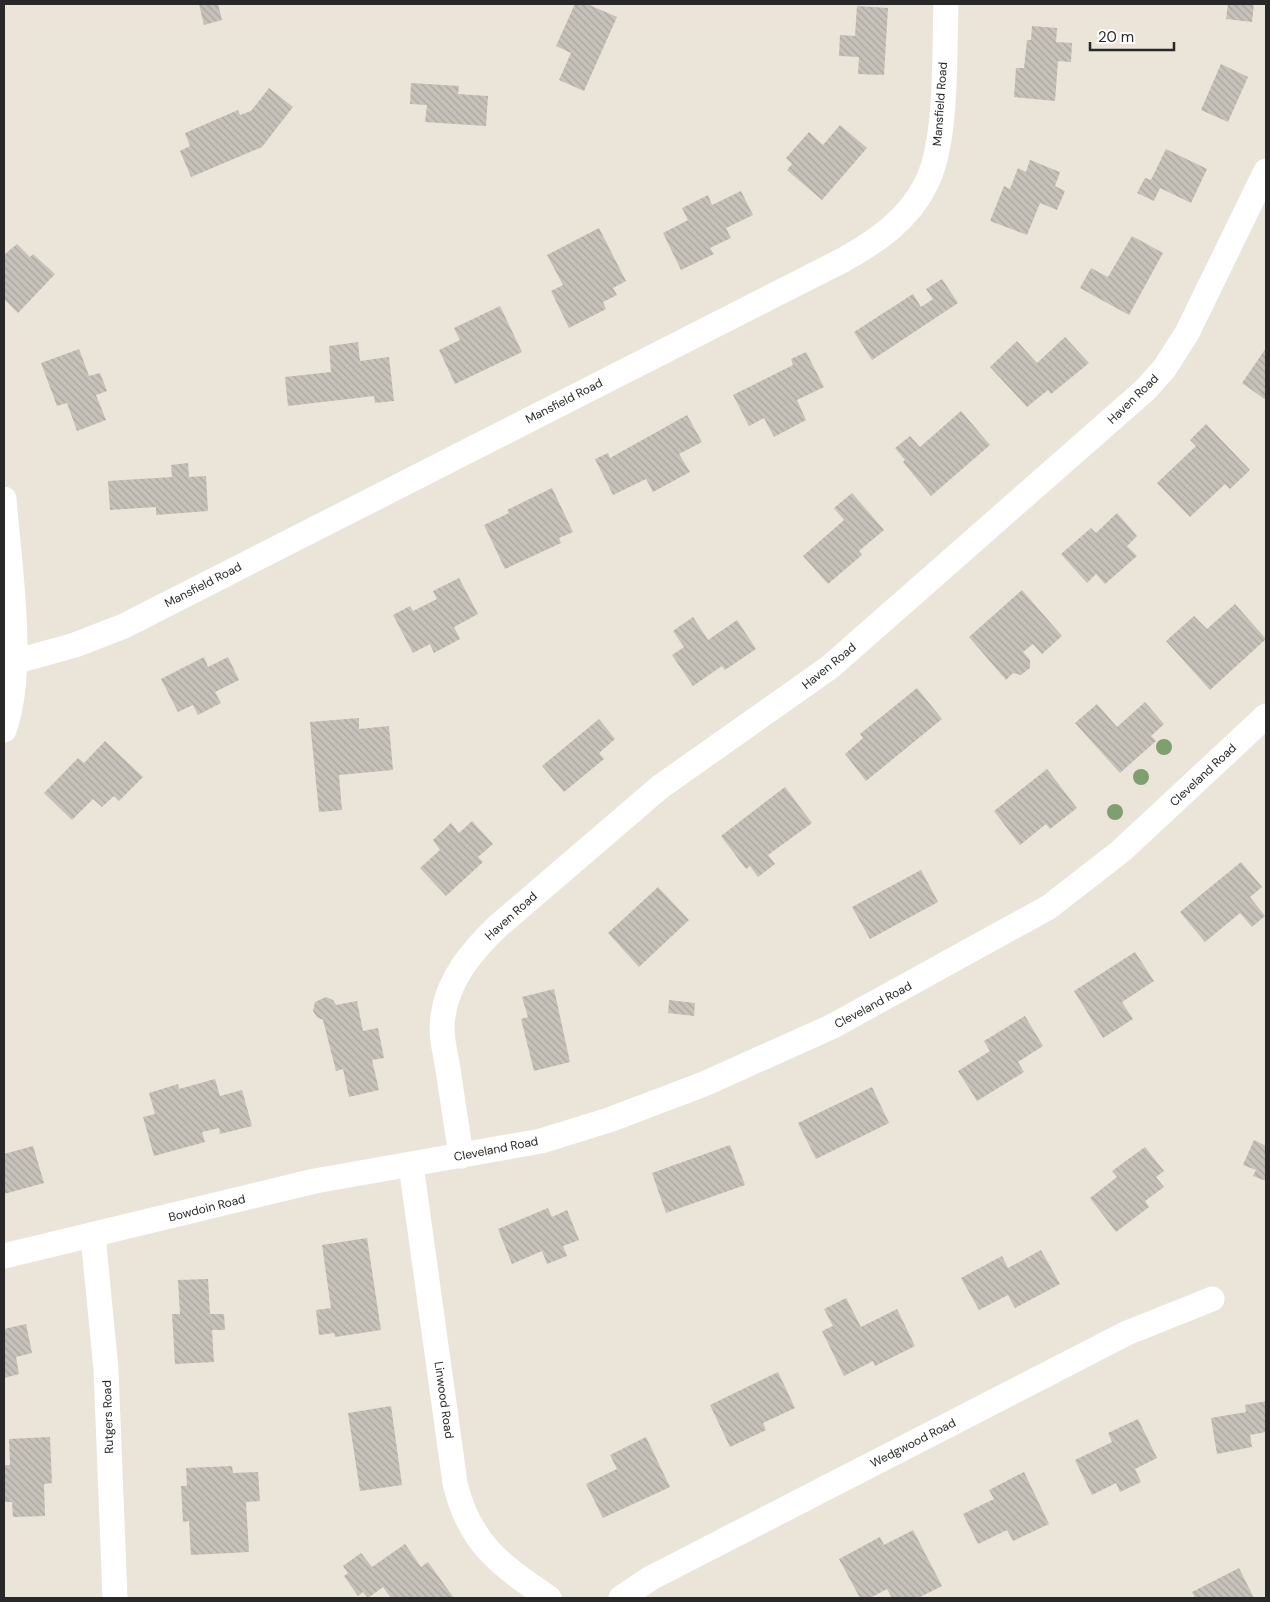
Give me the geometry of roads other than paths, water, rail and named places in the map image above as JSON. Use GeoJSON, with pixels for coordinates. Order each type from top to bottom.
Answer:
{"type":"FeatureCollection","features":[{"type":"Feature","properties":{"kind":"street","name":"Mansfield Road"},"geometry":{"type":"LineString","coordinates":[[14,662],[67,648],[124,626],[843,260],[883,236],[903,217],[920,196],[935,162],[941,118],[946,4]]}},
{"type":"Feature","properties":{"kind":"street","name":"Haven Road"},"geometry":{"type":"LineString","coordinates":[[462,1156],[443,1039],[442,1017],[448,995],[458,972],[477,948],[498,926],[660,787],[830,666],[1145,390],[1164,369],[1187,334],[1266,171]]}},
{"type":"Feature","properties":{"kind":"street"},"geometry":{"type":"LineString","coordinates":[[4,499],[14,630],[14,662],[9,710],[4,730]]}},
{"type":"Feature","properties":{"kind":"street","name":"Cleveland Road"},"geometry":{"type":"LineString","coordinates":[[411,1164],[541,1141],[609,1120],[704,1084],[852,1016],[1037,915],[1063,898],[1121,851],[1266,716]]}},
{"type":"Feature","properties":{"kind":"street","name":"Bowdoin Road"},"geometry":{"type":"LineString","coordinates":[[4,1256],[315,1181],[411,1164]]}},
{"type":"Feature","properties":{"kind":"street","name":"Linwood Road"},"geometry":{"type":"LineString","coordinates":[[411,1164],[455,1483],[460,1503],[474,1534],[491,1555],[512,1574],[549,1598]]}},
{"type":"Feature","properties":{"kind":"street","name":"Rutgers Road"},"geometry":{"type":"LineString","coordinates":[[93,1236],[106,1369],[115,1598]]}},
{"type":"Feature","properties":{"kind":"street","name":"Wedgwood Road"},"geometry":{"type":"LineString","coordinates":[[621,1598],[660,1574],[1127,1333],[1212,1299]]}}]}
